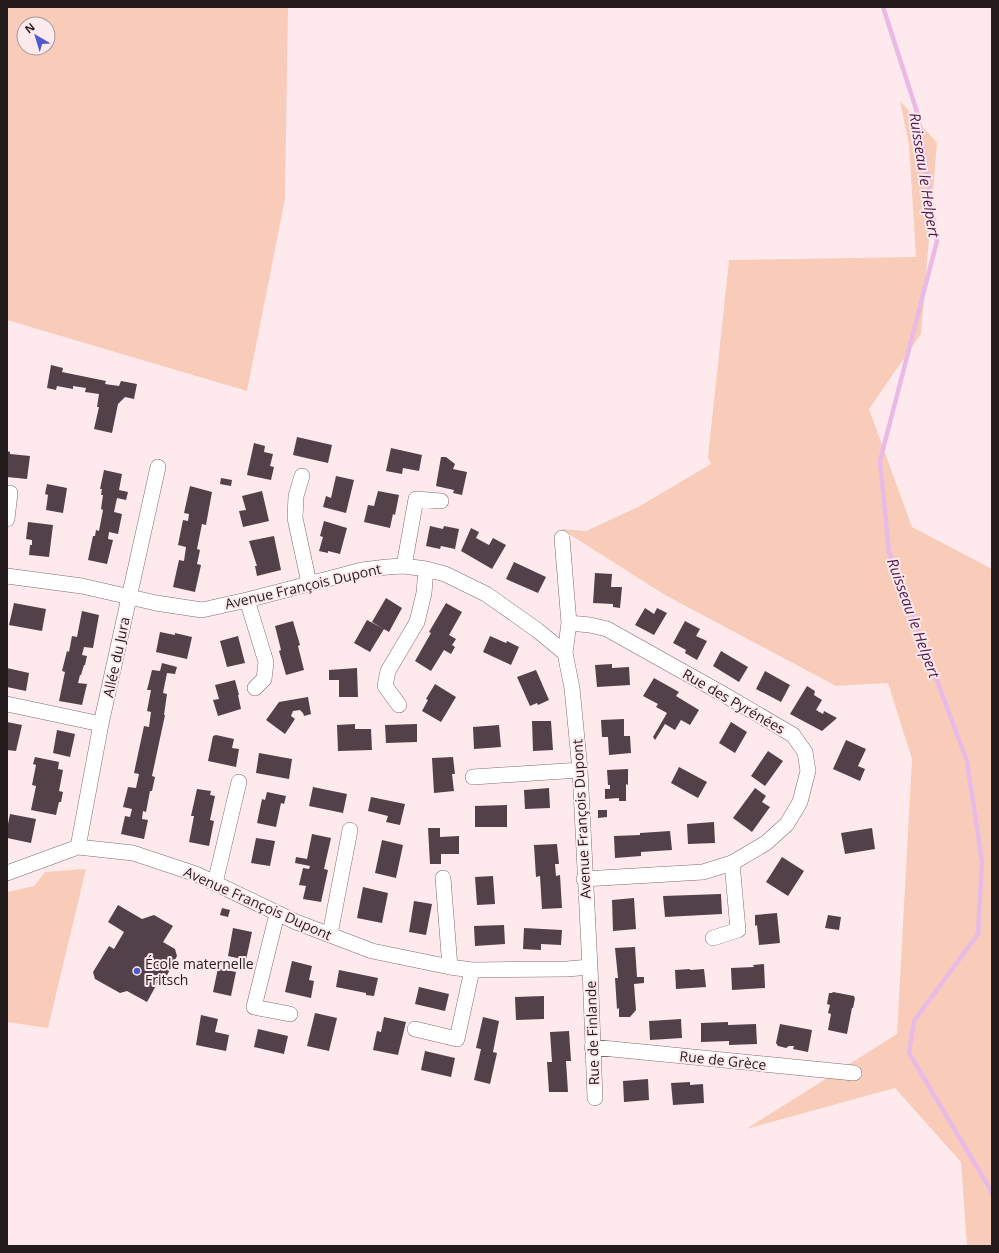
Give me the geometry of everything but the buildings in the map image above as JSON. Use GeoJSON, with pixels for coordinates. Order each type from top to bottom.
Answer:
{"type":"FeatureCollection","features":[{"type":"Feature","properties":{"kind":"street","name":"Allée du Jura"},"geometry":{"type":"LineString","coordinates":[[78,848],[101,724],[158,467]]}},
{"type":"Feature","properties":{"kind":"street"},"geometry":{"type":"LineString","coordinates":[[302,476],[296,496],[295,518],[309,583]]}},
{"type":"Feature","properties":{"kind":"street"},"geometry":{"type":"LineString","coordinates":[[7,519],[10,493]]}},
{"type":"Feature","properties":{"kind":"street"},"geometry":{"type":"LineString","coordinates":[[404,566],[416,500],[441,501]]}},
{"type":"Feature","properties":{"kind":"street"},"geometry":{"type":"LineString","coordinates":[[562,538],[569,623],[565,653]]}},
{"type":"Feature","properties":{"kind":"street","name":"Avenue François Dupont"},"geometry":{"type":"LineString","coordinates":[[7,576],[82,586],[129,597],[202,610],[247,600],[362,570],[386,567],[404,566],[426,569],[445,574],[486,594],[537,630],[565,653],[572,688],[580,770],[584,879],[590,967],[567,969],[472,970],[372,951],[277,914],[196,874],[133,853],[78,848],[7,873]]}},
{"type":"Feature","properties":{"kind":"street"},"geometry":{"type":"LineString","coordinates":[[399,705],[385,686],[388,671],[417,622],[424,593],[426,569]]}},
{"type":"Feature","properties":{"kind":"street"},"geometry":{"type":"LineString","coordinates":[[247,600],[266,662],[264,679],[256,688]]}},
{"type":"Feature","properties":{"kind":"street","name":"Rue des Pyrénées"},"geometry":{"type":"LineString","coordinates":[[569,623],[590,625],[606,629],[793,735],[805,752],[808,771],[800,802],[787,824],[766,843],[732,863],[704,872],[584,879]]}},
{"type":"Feature","properties":{"kind":"street"},"geometry":{"type":"LineString","coordinates":[[7,704],[101,724]]}},
{"type":"Feature","properties":{"kind":"street"},"geometry":{"type":"LineString","coordinates":[[473,777],[580,770]]}},
{"type":"Feature","properties":{"kind":"street"},"geometry":{"type":"LineString","coordinates":[[215,883],[239,782]]}},
{"type":"Feature","properties":{"kind":"street"},"geometry":{"type":"LineString","coordinates":[[330,934],[350,830]]}},
{"type":"Feature","properties":{"kind":"street"},"geometry":{"type":"LineString","coordinates":[[713,938],[738,930],[732,863]]}},
{"type":"Feature","properties":{"kind":"street"},"geometry":{"type":"LineString","coordinates":[[443,878],[450,967]]}},
{"type":"Feature","properties":{"kind":"street"},"geometry":{"type":"LineString","coordinates":[[277,914],[254,1006],[290,1014]]}},
{"type":"Feature","properties":{"kind":"street","name":"Rue de Finlande"},"geometry":{"type":"LineString","coordinates":[[590,967],[595,1098]]}},
{"type":"Feature","properties":{"kind":"street"},"geometry":{"type":"LineString","coordinates":[[415,1029],[457,1039],[472,970]]}},
{"type":"Feature","properties":{"kind":"street","name":"Rue de Grèce"},"geometry":{"type":"LineString","coordinates":[[592,1047],[854,1073]]}},
{"type":"Feature","properties":{"kind":"shaded area"},"geometry":{"type":"Polygon","coordinates":[[[7,7],[288,7],[285,199],[247,391],[7,320],[7,7]]]}},
{"type":"Feature","properties":{"kind":"shaded area"},"geometry":{"type":"Polygon","coordinates":[[[900,101],[937,143],[921,334],[869,409],[912,527],[992,569],[992,1246],[967,1246],[961,1162],[895,1088],[746,1129],[897,1034],[912,759],[888,683],[836,686],[665,595],[561,529],[586,531],[638,507],[711,464],[708,457],[729,260],[916,257],[909,145],[900,101]]]}},
{"type":"Feature","properties":{"kind":"shaded area"},"geometry":{"type":"Polygon","coordinates":[[[86,869],[48,1028],[7,1022],[7,892],[34,886],[45,872],[86,869]]]}},
{"type":"Feature","properties":{"kind":"waterway","name":"Ruisseau le Helpert"},"geometry":{"type":"LineString","coordinates":[[883,7],[918,115],[937,241],[880,461],[889,552],[967,761],[982,862],[978,934],[914,1021],[909,1053],[992,1194]]}},
{"type":"Feature","properties":{"kind":"place","name":"École maternelle Fritsch"},"geometry":{"type":"Point","coordinates":[137,971]}}]}
